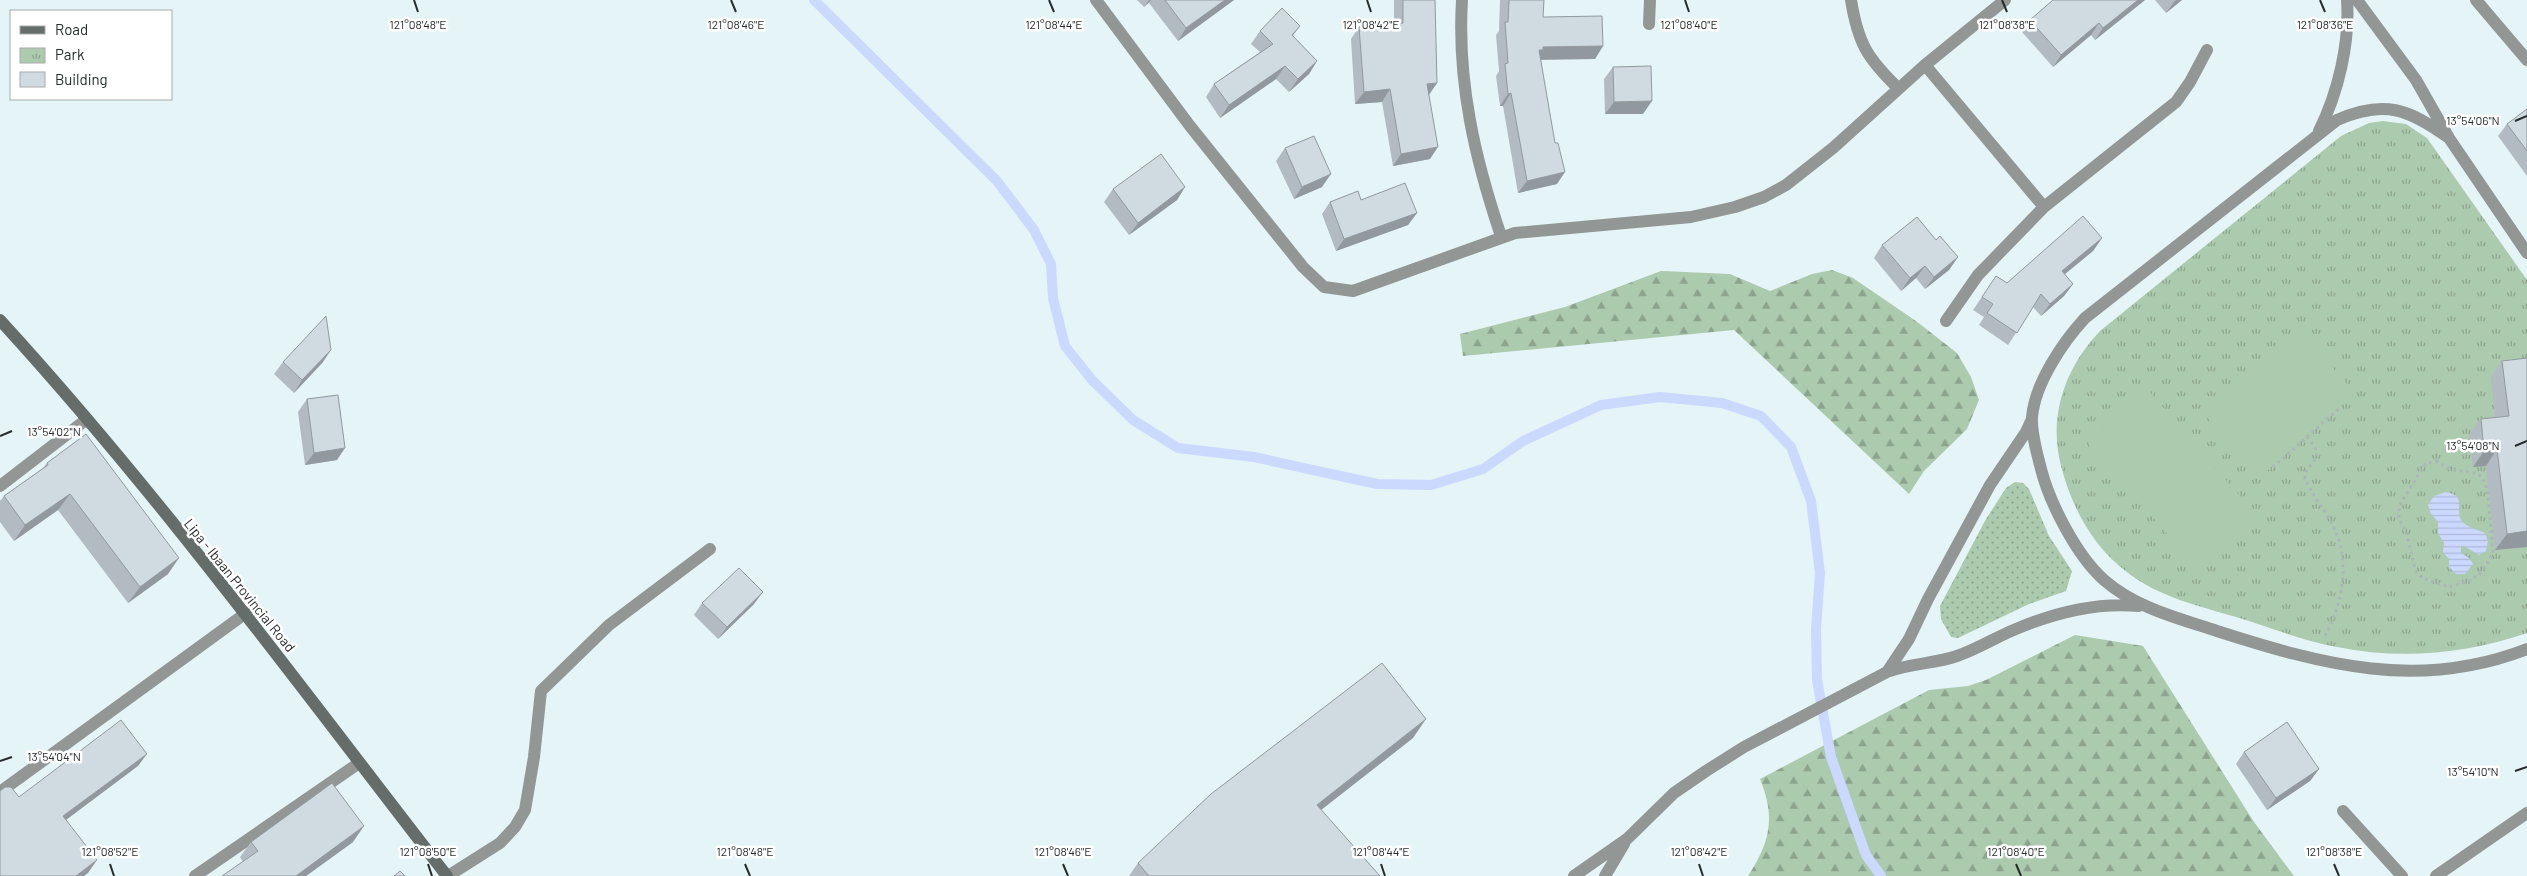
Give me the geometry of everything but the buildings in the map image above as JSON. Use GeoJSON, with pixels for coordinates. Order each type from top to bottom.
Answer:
{"type":"FeatureCollection","features":[{"type":"Feature","properties":{"kind":"main road","name":"Lipa - Ibaan Provincial Road"},"geometry":{"type":"LineString","coordinates":[[0,320],[87,419],[246,613],[359,763],[448,876]]}},
{"type":"Feature","properties":{"kind":"street"},"geometry":{"type":"LineString","coordinates":[[1096,0],[1251,204],[1302,267],[1324,287],[1353,291],[1501,236],[1515,233],[1691,217],[1735,207],[1764,197],[1786,186],[1833,148],[1898,88],[2005,0]]}},
{"type":"Feature","properties":{"kind":"street"},"geometry":{"type":"LineString","coordinates":[[1462,0],[1461,57],[1467,107],[1475,154],[1501,236]]}},
{"type":"Feature","properties":{"kind":"street"},"geometry":{"type":"LineString","coordinates":[[1649,24],[1650,0]]}},
{"type":"Feature","properties":{"kind":"street"},"geometry":{"type":"LineString","coordinates":[[1851,0],[1862,46],[1878,68],[1898,88]]}},
{"type":"Feature","properties":{"kind":"street"},"geometry":{"type":"LineString","coordinates":[[2318,133],[2326,118],[2338,78],[2348,18],[2348,0]]}},
{"type":"Feature","properties":{"kind":"street"},"geometry":{"type":"LineString","coordinates":[[2357,0],[2416,80],[2449,138],[2527,253]]}},
{"type":"Feature","properties":{"kind":"street"},"geometry":{"type":"LineString","coordinates":[[2476,0],[2527,60]]}},
{"type":"Feature","properties":{"kind":"street"},"geometry":{"type":"LineString","coordinates":[[1946,322],[1978,275],[2044,208],[2176,102],[2190,82],[2207,50]]}},
{"type":"Feature","properties":{"kind":"street"},"geometry":{"type":"LineString","coordinates":[[1925,65],[2044,208]]}},
{"type":"Feature","properties":{"kind":"street"},"geometry":{"type":"LineString","coordinates":[[1884,674],[1909,639],[1928,599],[1990,486],[2026,432],[2047,375],[2069,336],[2085,318],[2318,133],[2337,120],[2353,113],[2385,108],[2404,112],[2422,119],[2449,138]]}},
{"type":"Feature","properties":{"kind":"street"},"geometry":{"type":"LineString","coordinates":[[2032,418],[2044,480],[2077,546],[2103,579],[2144,606]]}},
{"type":"Feature","properties":{"kind":"street"},"geometry":{"type":"LineString","coordinates":[[0,486],[87,419]]}},
{"type":"Feature","properties":{"kind":"street"},"geometry":{"type":"LineString","coordinates":[[448,876],[500,843],[515,827],[525,810],[534,757],[541,691],[610,625],[710,548]]}},
{"type":"Feature","properties":{"kind":"street"},"geometry":{"type":"LineString","coordinates":[[1574,876],[1627,839],[1674,793],[1744,747],[1902,666],[1948,659],[2016,629],[2070,610],[2110,604],[2144,606],[2313,660],[2369,669],[2419,672],[2481,664],[2527,649]]}},
{"type":"Feature","properties":{"kind":"street"},"geometry":{"type":"LineString","coordinates":[[0,792],[246,613]]}},
{"type":"Feature","properties":{"kind":"street"},"geometry":{"type":"LineString","coordinates":[[194,876],[359,763]]}},
{"type":"Feature","properties":{"kind":"street"},"geometry":{"type":"LineString","coordinates":[[2343,811],[2402,876]]}},
{"type":"Feature","properties":{"kind":"street"},"geometry":{"type":"LineString","coordinates":[[2436,876],[2527,813]]}},
{"type":"Feature","properties":{"kind":"street"},"geometry":{"type":"LineString","coordinates":[[1604,876],[1627,839]]}},
{"type":"Feature","properties":{"kind":"path"},"geometry":{"type":"LineString","coordinates":[[2273,467],[2341,407]]}},
{"type":"Feature","properties":{"kind":"path"},"geometry":{"type":"LineString","coordinates":[[2307,437],[2314,445],[2316,452],[2314,464],[2305,474],[2306,478],[2338,533],[2343,554],[2344,572],[2334,620],[2313,660]]}},
{"type":"Feature","properties":{"kind":"path"},"geometry":{"type":"LineString","coordinates":[[2436,461],[2448,468],[2470,470],[2481,476],[2487,490],[2493,554],[2490,562],[2474,578],[2449,587],[2422,578],[2415,569],[2407,534],[2397,512],[2425,464],[2436,461]]}},
{"type":"Feature","properties":{"kind":"path"},"geometry":{"type":"LineString","coordinates":[[2487,490],[2494,489]]}},
{"type":"Feature","properties":{"kind":"green space"},"geometry":{"type":"Polygon","coordinates":[[[2383,121],[2406,124],[2427,138],[2527,280],[2527,633],[2481,646],[2433,653],[2409,654],[2361,651],[2299,638],[2166,595],[2140,581],[2116,563],[2104,551],[2086,526],[2071,497],[2061,466],[2058,447],[2058,411],[2062,394],[2077,361],[2100,331],[2341,136],[2369,123],[2383,121]]]}},
{"type":"Feature","properties":{"kind":"green space"},"geometry":{"type":"Polygon","coordinates":[[[1832,270],[1853,278],[1916,321],[1957,353],[1971,377],[1979,400],[1967,429],[1924,471],[1909,494],[1734,330],[1463,356],[1460,334],[1565,307],[1661,271],[1730,274],[1770,291],[1812,274],[1832,270]]]}},
{"type":"Feature","properties":{"kind":"green space"},"geometry":{"type":"Polygon","coordinates":[[[2301,332],[2355,393],[2260,477],[2206,416],[2301,332]]]}},
{"type":"Feature","properties":{"kind":"green space"},"geometry":{"type":"Polygon","coordinates":[[[2148,390],[2259,518],[2199,570],[2088,443],[2148,390]]]}},
{"type":"Feature","properties":{"kind":"green space"},"geometry":{"type":"Polygon","coordinates":[[[2015,482],[2023,483],[2029,489],[2049,536],[2072,571],[2066,591],[2029,604],[1958,638],[1951,637],[1941,619],[1940,606],[1986,519],[2006,488],[2015,482]]]}},
{"type":"Feature","properties":{"kind":"green space"},"geometry":{"type":"Polygon","coordinates":[[[2075,635],[2143,646],[2254,822],[2294,876],[1748,876],[1766,841],[1768,829],[1768,806],[1760,779],[1929,690],[1968,686],[1986,680],[2075,635]]]}},
{"type":"Feature","properties":{"kind":"water"},"geometry":{"type":"Polygon","coordinates":[[[2446,492],[2456,496],[2458,499],[2461,520],[2485,533],[2488,541],[2486,551],[2479,555],[2464,546],[2461,547],[2461,553],[2469,558],[2473,564],[2465,574],[2456,574],[2449,567],[2449,559],[2443,552],[2444,543],[2438,533],[2438,522],[2431,514],[2428,505],[2434,496],[2446,492]]]}},
{"type":"Feature","properties":{"kind":"waterway"},"geometry":{"type":"LineString","coordinates":[[814,0],[997,181],[1034,230],[1051,264],[1053,298],[1065,346],[1092,380],[1133,420],[1178,448],[1254,457],[1377,484],[1431,485],[1483,469],[1523,441],[1601,405],[1660,397],[1722,403],[1761,416],[1791,447],[1811,501],[1820,573],[1816,629],[1817,680],[1831,757],[1866,855],[1881,876]]}}]}
